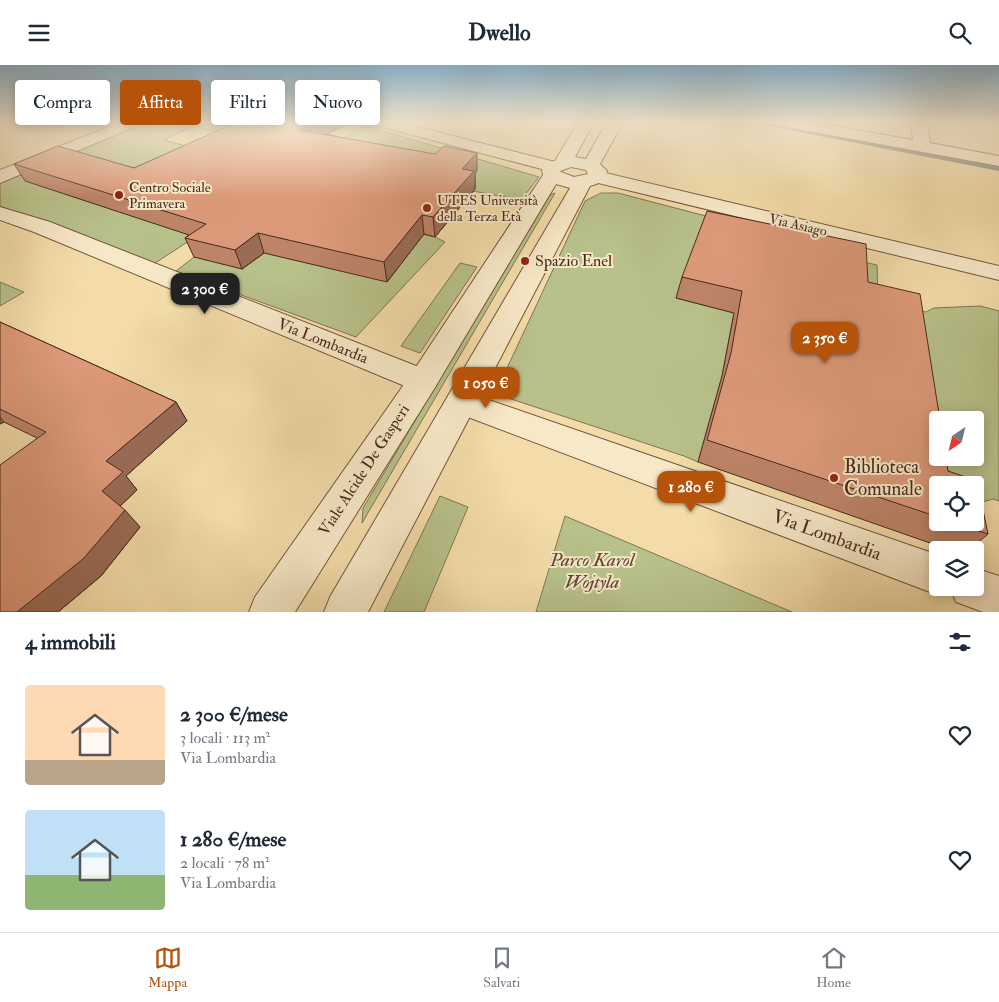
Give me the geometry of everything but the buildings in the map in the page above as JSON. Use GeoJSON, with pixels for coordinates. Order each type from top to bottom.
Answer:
{"type":"FeatureCollection","features":[{"type":"Feature","properties":{"kind":"street"},"geometry":{"type":"LineString","coordinates":[[0,177],[72,148]]}},
{"type":"Feature","properties":{"kind":"street","name":"Via Asiago"},"geometry":{"type":"LineString","coordinates":[[481,148],[999,273]]}},
{"type":"Feature","properties":{"kind":"street"},"geometry":{"type":"LineString","coordinates":[[345,612],[462,403],[573,171],[579,148]]}},
{"type":"Feature","properties":{"kind":"street"},"geometry":{"type":"LineString","coordinates":[[573,171],[593,148]]}},
{"type":"Feature","properties":{"kind":"street"},"geometry":{"type":"LineString","coordinates":[[958,148],[999,161]]}},
{"type":"Feature","properties":{"kind":"street"},"geometry":{"type":"LineString","coordinates":[[986,148],[999,150]]}},
{"type":"Feature","properties":{"kind":"street","name":"Viale Alcide De Gasperi"},"geometry":{"type":"LineString","coordinates":[[270,612],[423,381],[573,171]]}},
{"type":"Feature","properties":{"kind":"street","name":"Via Lombardia"},"geometry":{"type":"LineString","coordinates":[[0,213],[42,227],[423,381]]}},
{"type":"Feature","properties":{"kind":"street","name":"Via Lombardia"},"geometry":{"type":"LineString","coordinates":[[462,403],[929,572]]}},
{"type":"Feature","properties":{"kind":"street"},"geometry":{"type":"LineString","coordinates":[[984,592],[999,597]]}},
{"type":"Feature","properties":{"kind":"green space"},"geometry":{"type":"Polygon","coordinates":[[[82,148],[192,148],[205,151],[272,187],[146,269],[0,210],[0,182],[82,148]]]}},
{"type":"Feature","properties":{"kind":"green space"},"geometry":{"type":"Polygon","coordinates":[[[373,148],[439,148],[539,177],[521,200],[473,191],[475,190],[464,186],[477,170],[373,148]]]}},
{"type":"Feature","properties":{"kind":"green space"},"geometry":{"type":"Polygon","coordinates":[[[555,193],[362,523],[363,508],[550,195],[555,193]]]}},
{"type":"Feature","properties":{"kind":"green space"},"geometry":{"type":"Polygon","coordinates":[[[601,193],[618,193],[706,216],[735,232],[877,265],[878,302],[926,312],[934,308],[980,306],[999,311],[999,501],[993,499],[984,502],[984,476],[936,476],[934,466],[984,466],[984,411],[929,411],[929,437],[906,316],[676,298],[734,313],[722,376],[698,462],[508,398],[493,398],[585,201],[601,193]]]}},
{"type":"Feature","properties":{"kind":"green space"},"geometry":{"type":"Polygon","coordinates":[[[379,224],[435,237],[445,242],[356,337],[176,271],[194,257],[299,227],[379,224]]]}},
{"type":"Feature","properties":{"kind":"green space"},"geometry":{"type":"Polygon","coordinates":[[[460,263],[477,267],[420,353],[401,346],[460,263]]]}},
{"type":"Feature","properties":{"kind":"green space"},"geometry":{"type":"Polygon","coordinates":[[[0,282],[24,292],[0,306],[0,282]]]}},
{"type":"Feature","properties":{"kind":"green space"},"geometry":{"type":"Polygon","coordinates":[[[440,496],[468,507],[424,612],[384,612],[440,496]]]}},
{"type":"Feature","properties":{"kind":"green space","name":"Parco Karol Wojtyla"},"geometry":{"type":"Polygon","coordinates":[[[565,516],[792,612],[536,612],[565,516]]]}},
{"type":"Feature","properties":{"kind":"waterway"},"geometry":{"type":"LineString","coordinates":[[887,148],[999,169]]}},
{"type":"Feature","properties":{"kind":"place","name":"Centro Sociale Primavera"},"geometry":{"type":"Point","coordinates":[119,195]}},
{"type":"Feature","properties":{"kind":"place","name":"UTES Università della Terza Età"},"geometry":{"type":"Point","coordinates":[427,208]}},
{"type":"Feature","properties":{"kind":"place","name":"Spazio Enel"},"geometry":{"type":"Point","coordinates":[525,261]}},
{"type":"Feature","properties":{"kind":"place","name":"Biblioteca Comunale"},"geometry":{"type":"Point","coordinates":[834,478]}}]}
